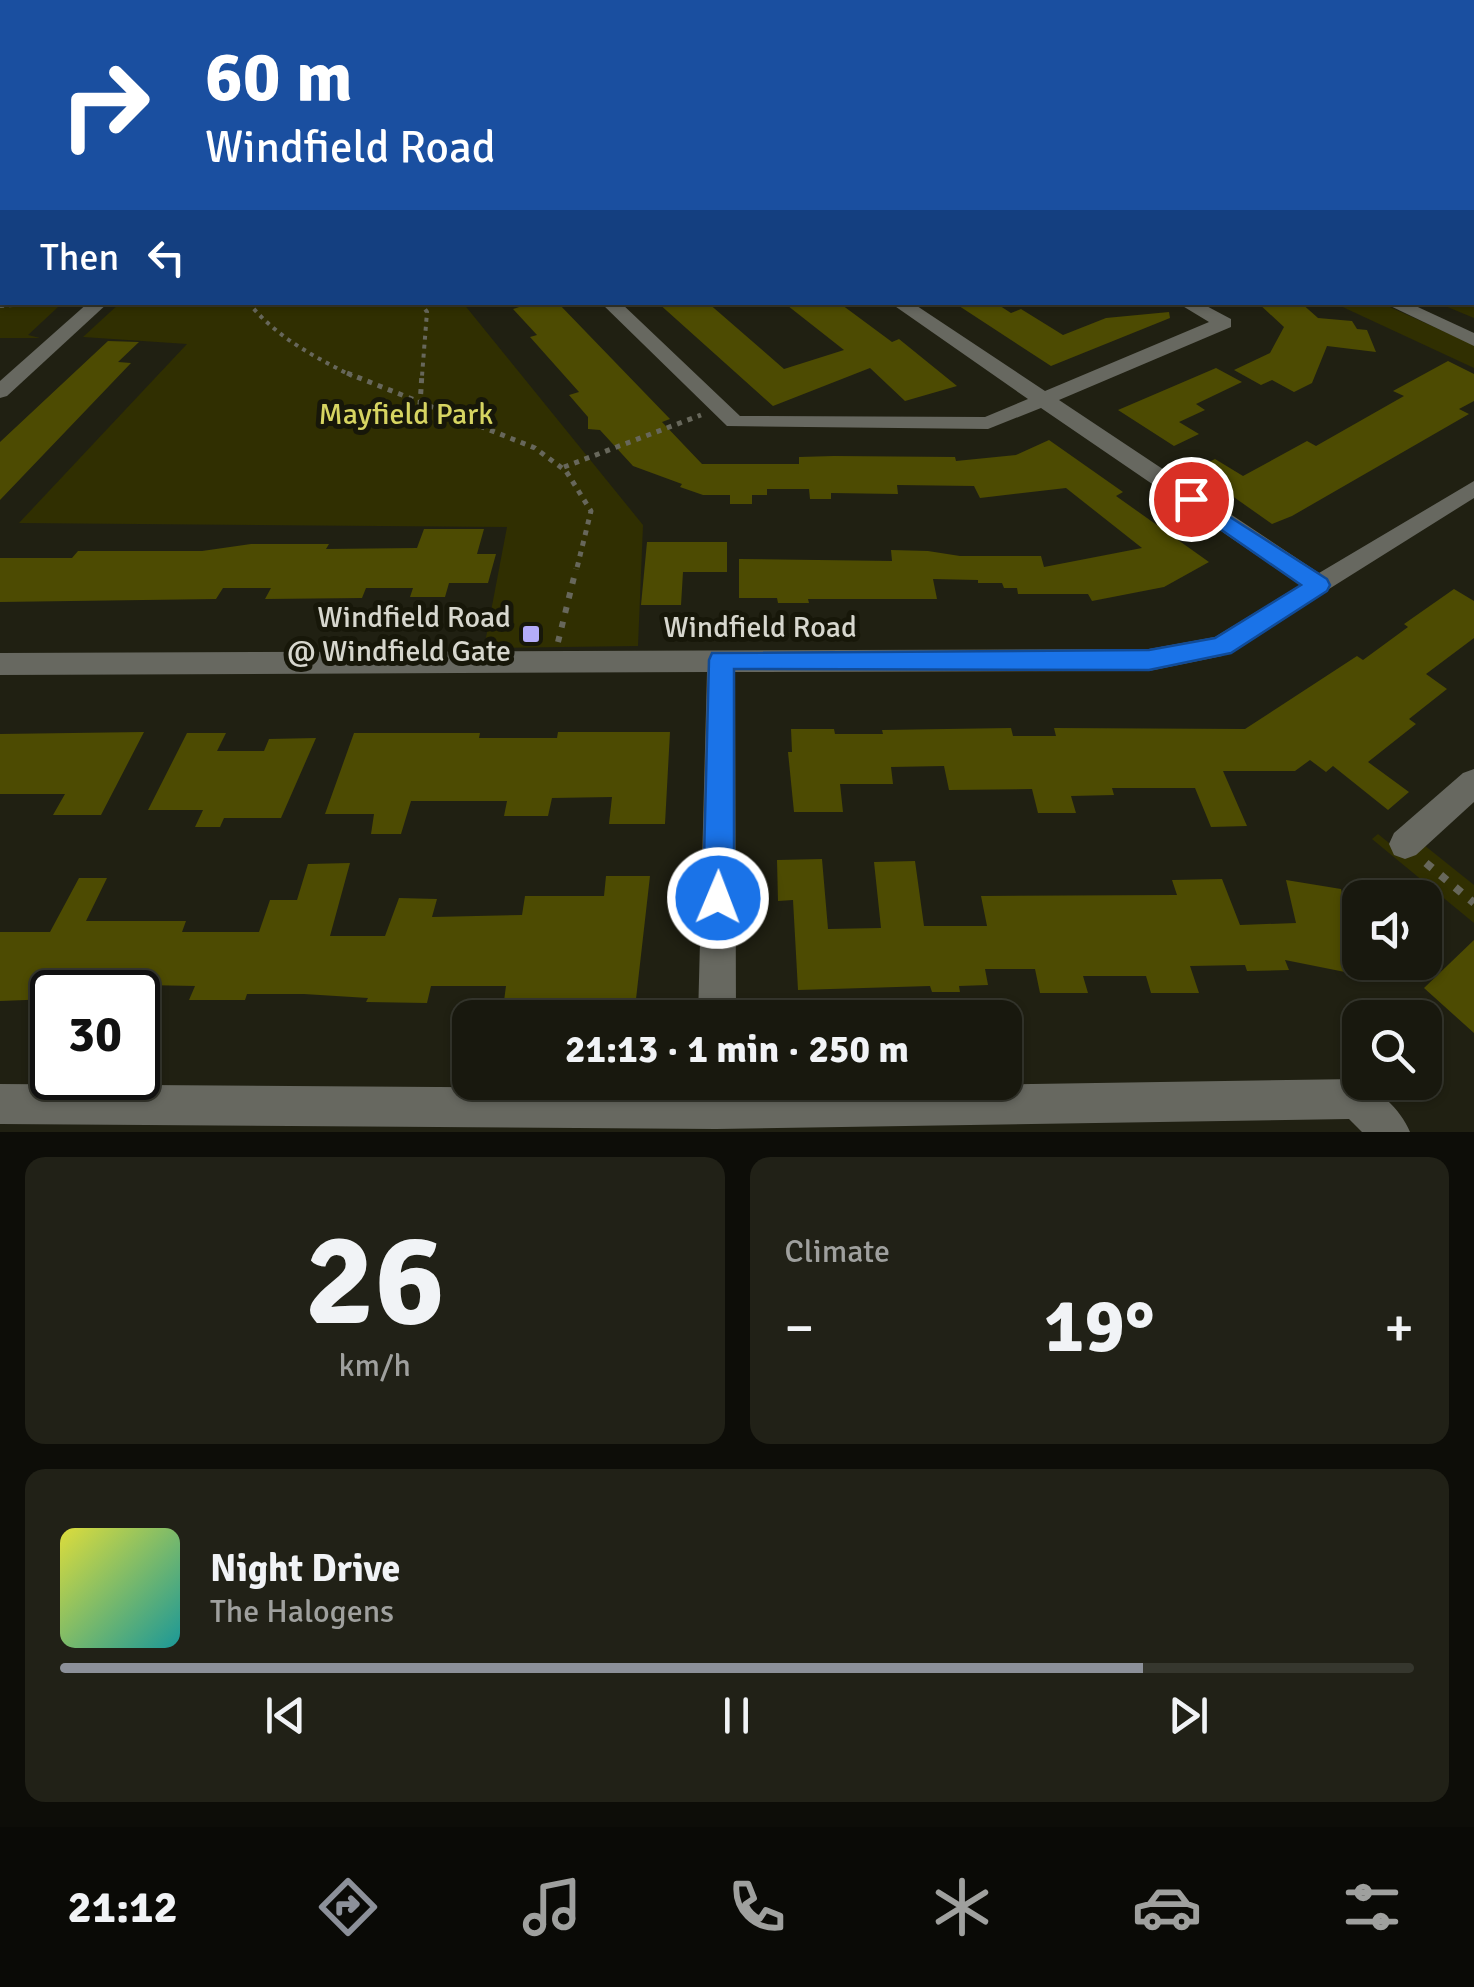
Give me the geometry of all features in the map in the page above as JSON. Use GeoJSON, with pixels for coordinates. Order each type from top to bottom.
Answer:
{"type":"FeatureCollection","features":[{"type":"Feature","properties":{"kind":"street"},"geometry":{"type":"LineString","coordinates":[[0,392],[97,305]]}},
{"type":"Feature","properties":{"kind":"street"},"geometry":{"type":"LineString","coordinates":[[612,305],[734,422],[988,423],[1224,323],[1191,305]]}},
{"type":"Feature","properties":{"kind":"street"},"geometry":{"type":"LineString","coordinates":[[902,305],[1319,585]]}},
{"type":"Feature","properties":{"kind":"street"},"geometry":{"type":"LineString","coordinates":[[1398,305],[1474,340]]}},
{"type":"Feature","properties":{"kind":"street","name":"Windfield Road"},"geometry":{"type":"LineString","coordinates":[[0,664],[1149,660],[1184,656],[1222,646],[1474,488]]}},
{"type":"Feature","properties":{"kind":"street"},"geometry":{"type":"LineString","coordinates":[[717,1000],[721,660]]}},
{"type":"Feature","properties":{"kind":"street"},"geometry":{"type":"LineString","coordinates":[[1405,844],[1474,782]]}},
{"type":"Feature","properties":{"kind":"street"},"geometry":{"type":"LineString","coordinates":[[1022,1097],[1357,1099],[1390,1132]]}},
{"type":"Feature","properties":{"kind":"street"},"geometry":{"type":"LineString","coordinates":[[0,1104],[263,1119],[637,1100]]}},
{"type":"Feature","properties":{"kind":"path"},"geometry":{"type":"LineString","coordinates":[[250,305],[256,318],[302,347],[420,405],[542,452],[564,467],[591,511],[553,660]]}},
{"type":"Feature","properties":{"kind":"path"},"geometry":{"type":"LineString","coordinates":[[420,405],[427,312],[422,305]]}},
{"type":"Feature","properties":{"kind":"path"},"geometry":{"type":"LineString","coordinates":[[564,467],[719,408]]}},
{"type":"Feature","properties":{"kind":"path"},"geometry":{"type":"LineString","coordinates":[[1405,844],[1474,902]]}},
{"type":"Feature","properties":{"kind":"green space"},"geometry":{"type":"Polygon","coordinates":[[[0,305],[70,305],[58,307],[28,335],[40,338],[0,338],[0,305]]]}},
{"type":"Feature","properties":{"kind":"green space","name":"Mayfield Park"},"geometry":{"type":"Polygon","coordinates":[[[118,305],[465,305],[643,525],[638,646],[484,648],[507,527],[19,523],[187,344],[83,337],[118,305]]]}},
{"type":"Feature","properties":{"kind":"green space"},"geometry":{"type":"Polygon","coordinates":[[[1338,305],[1385,305],[1474,345],[1474,368],[1338,305]]]}},
{"type":"Feature","properties":{"kind":"green space"},"geometry":{"type":"Polygon","coordinates":[[[1443,305],[1474,305],[1474,318],[1443,305]]]}},
{"type":"Feature","properties":{"kind":"green space"},"geometry":{"type":"Polygon","coordinates":[[[1378,834],[1394,847],[1424,845],[1474,885],[1474,923],[1442,897],[1442,880],[1422,880],[1372,839],[1378,834]]]}},
{"type":"Feature","properties":{"kind":"building"},"geometry":{"type":"Polygon","coordinates":[[[560,305],[670,419],[662,422],[702,464],[799,464],[799,457],[834,456],[955,457],[956,461],[1016,455],[1049,440],[1123,492],[1116,496],[1209,562],[1164,587],[1092,601],[1088,594],[1018,594],[1017,588],[1004,588],[1002,583],[933,579],[937,599],[808,599],[809,603],[778,603],[777,598],[739,598],[739,559],[892,561],[891,550],[960,556],[1041,556],[1044,567],[1142,548],[1066,488],[980,498],[974,486],[897,485],[898,494],[831,493],[831,499],[810,499],[809,489],[767,489],[767,495],[752,495],[752,504],[730,504],[730,495],[703,495],[680,487],[682,484],[633,466],[600,430],[588,429],[588,417],[569,395],[579,392],[530,337],[537,335],[513,309],[560,305]]]}},
{"type":"Feature","properties":{"kind":"building"},"geometry":{"type":"Polygon","coordinates":[[[660,305],[710,305],[784,369],[844,350],[787,305],[842,305],[892,342],[899,339],[957,386],[905,401],[870,368],[773,406],[660,305]]]}},
{"type":"Feature","properties":{"kind":"building"},"geometry":{"type":"Polygon","coordinates":[[[958,305],[999,305],[1011,313],[1021,309],[1063,335],[1106,318],[1169,312],[1170,318],[1051,366],[958,305]]]}},
{"type":"Feature","properties":{"kind":"building"},"geometry":{"type":"Polygon","coordinates":[[[1260,305],[1303,305],[1318,318],[1352,321],[1357,329],[1367,330],[1376,352],[1327,346],[1312,383],[1294,392],[1272,380],[1261,385],[1234,370],[1270,353],[1284,327],[1260,305]]]}},
{"type":"Feature","properties":{"kind":"building"},"geometry":{"type":"Polygon","coordinates":[[[108,341],[139,342],[118,362],[131,363],[0,500],[0,442],[108,341]]]}},
{"type":"Feature","properties":{"kind":"building"},"geometry":{"type":"Polygon","coordinates":[[[1448,361],[1474,374],[1474,401],[1459,409],[1469,414],[1292,516],[1272,524],[1194,469],[1215,459],[1243,476],[1307,441],[1316,446],[1404,396],[1393,391],[1448,361]]]}},
{"type":"Feature","properties":{"kind":"building"},"geometry":{"type":"Polygon","coordinates":[[[1216,368],[1242,382],[1196,404],[1205,410],[1179,422],[1199,434],[1174,446],[1118,410],[1216,368]]]}},
{"type":"Feature","properties":{"kind":"building"},"geometry":{"type":"Polygon","coordinates":[[[424,529],[484,529],[477,554],[496,554],[488,583],[449,583],[445,597],[410,597],[413,588],[366,588],[362,598],[265,599],[271,588],[223,588],[216,599],[0,602],[0,558],[72,558],[78,551],[202,551],[251,544],[329,544],[326,549],[417,548],[424,529]]]}},
{"type":"Feature","properties":{"kind":"building"},"geometry":{"type":"Polygon","coordinates":[[[647,542],[727,542],[727,572],[683,572],[681,605],[641,605],[647,542]]]}},
{"type":"Feature","properties":{"kind":"building"},"geometry":{"type":"Polygon","coordinates":[[[1454,589],[1474,601],[1474,638],[1426,674],[1447,689],[1409,719],[1416,724],[1368,762],[1409,792],[1388,810],[1333,766],[1326,772],[1310,760],[1295,771],[1223,771],[1247,826],[1211,827],[1195,788],[1112,788],[1114,795],[1071,796],[1076,813],[1038,813],[1032,789],[949,790],[944,766],[891,767],[893,784],[840,784],[843,812],[794,812],[788,752],[792,752],[791,729],[883,734],[882,730],[1011,728],[1013,736],[1056,736],[1054,728],[1245,729],[1357,656],[1363,660],[1408,627],[1404,624],[1454,589]]]}},
{"type":"Feature","properties":{"kind":"building"},"geometry":{"type":"Polygon","coordinates":[[[144,732],[101,815],[53,815],[65,794],[0,794],[0,734],[144,732]]]}},
{"type":"Feature","properties":{"kind":"building"},"geometry":{"type":"Polygon","coordinates":[[[558,732],[670,732],[665,824],[609,824],[612,797],[552,798],[548,816],[504,816],[507,801],[411,801],[401,834],[371,834],[374,814],[325,814],[354,733],[480,733],[479,738],[557,738],[558,732]]]}},
{"type":"Feature","properties":{"kind":"building"},"geometry":{"type":"Polygon","coordinates":[[[187,733],[226,733],[217,751],[264,751],[269,739],[316,738],[281,818],[224,818],[220,827],[195,827],[203,810],[148,810],[187,733]]]}},
{"type":"Feature","properties":{"kind":"building"},"geometry":{"type":"Polygon","coordinates":[[[822,859],[828,929],[881,928],[874,862],[915,861],[924,926],[987,926],[981,896],[1177,895],[1172,880],[1222,879],[1240,925],[1296,923],[1286,880],[1341,889],[1342,971],[1285,960],[1289,970],[1247,971],[1245,965],[1190,966],[1199,993],[1151,993],[1146,976],[1083,976],[1088,993],[1040,993],[1035,969],[985,969],[988,985],[959,986],[960,992],[932,992],[930,986],[798,990],[793,900],[778,901],[777,860],[822,859]]]}},
{"type":"Feature","properties":{"kind":"building"},"geometry":{"type":"Polygon","coordinates":[[[350,863],[330,936],[385,936],[399,898],[437,899],[432,917],[522,915],[525,896],[604,896],[606,876],[650,876],[636,999],[504,1000],[506,986],[431,986],[427,1003],[366,1002],[368,998],[304,994],[189,1000],[195,986],[160,985],[160,970],[30,970],[30,1000],[0,1001],[0,932],[50,932],[79,878],[107,878],[86,921],[186,921],[182,932],[259,932],[270,900],[297,900],[308,864],[350,863]]]}},
{"type":"Feature","properties":{"kind":"building"},"geometry":{"type":"Polygon","coordinates":[[[1474,940],[1474,1033],[1442,1000],[1424,988],[1432,980],[1442,980],[1442,971],[1474,940]]]}},
{"type":"Feature","properties":{"kind":"place","name":"Windfield Road @ Windfield Gate"},"geometry":{"type":"Point","coordinates":[531,634]}},
{"type":"Feature","properties":{"kind":"route"},"geometry":{"type":"LineString","coordinates":[[718,898],[721,660],[1149,660],[1184,656],[1222,646],[1319,585],[1191,499]]}}]}
